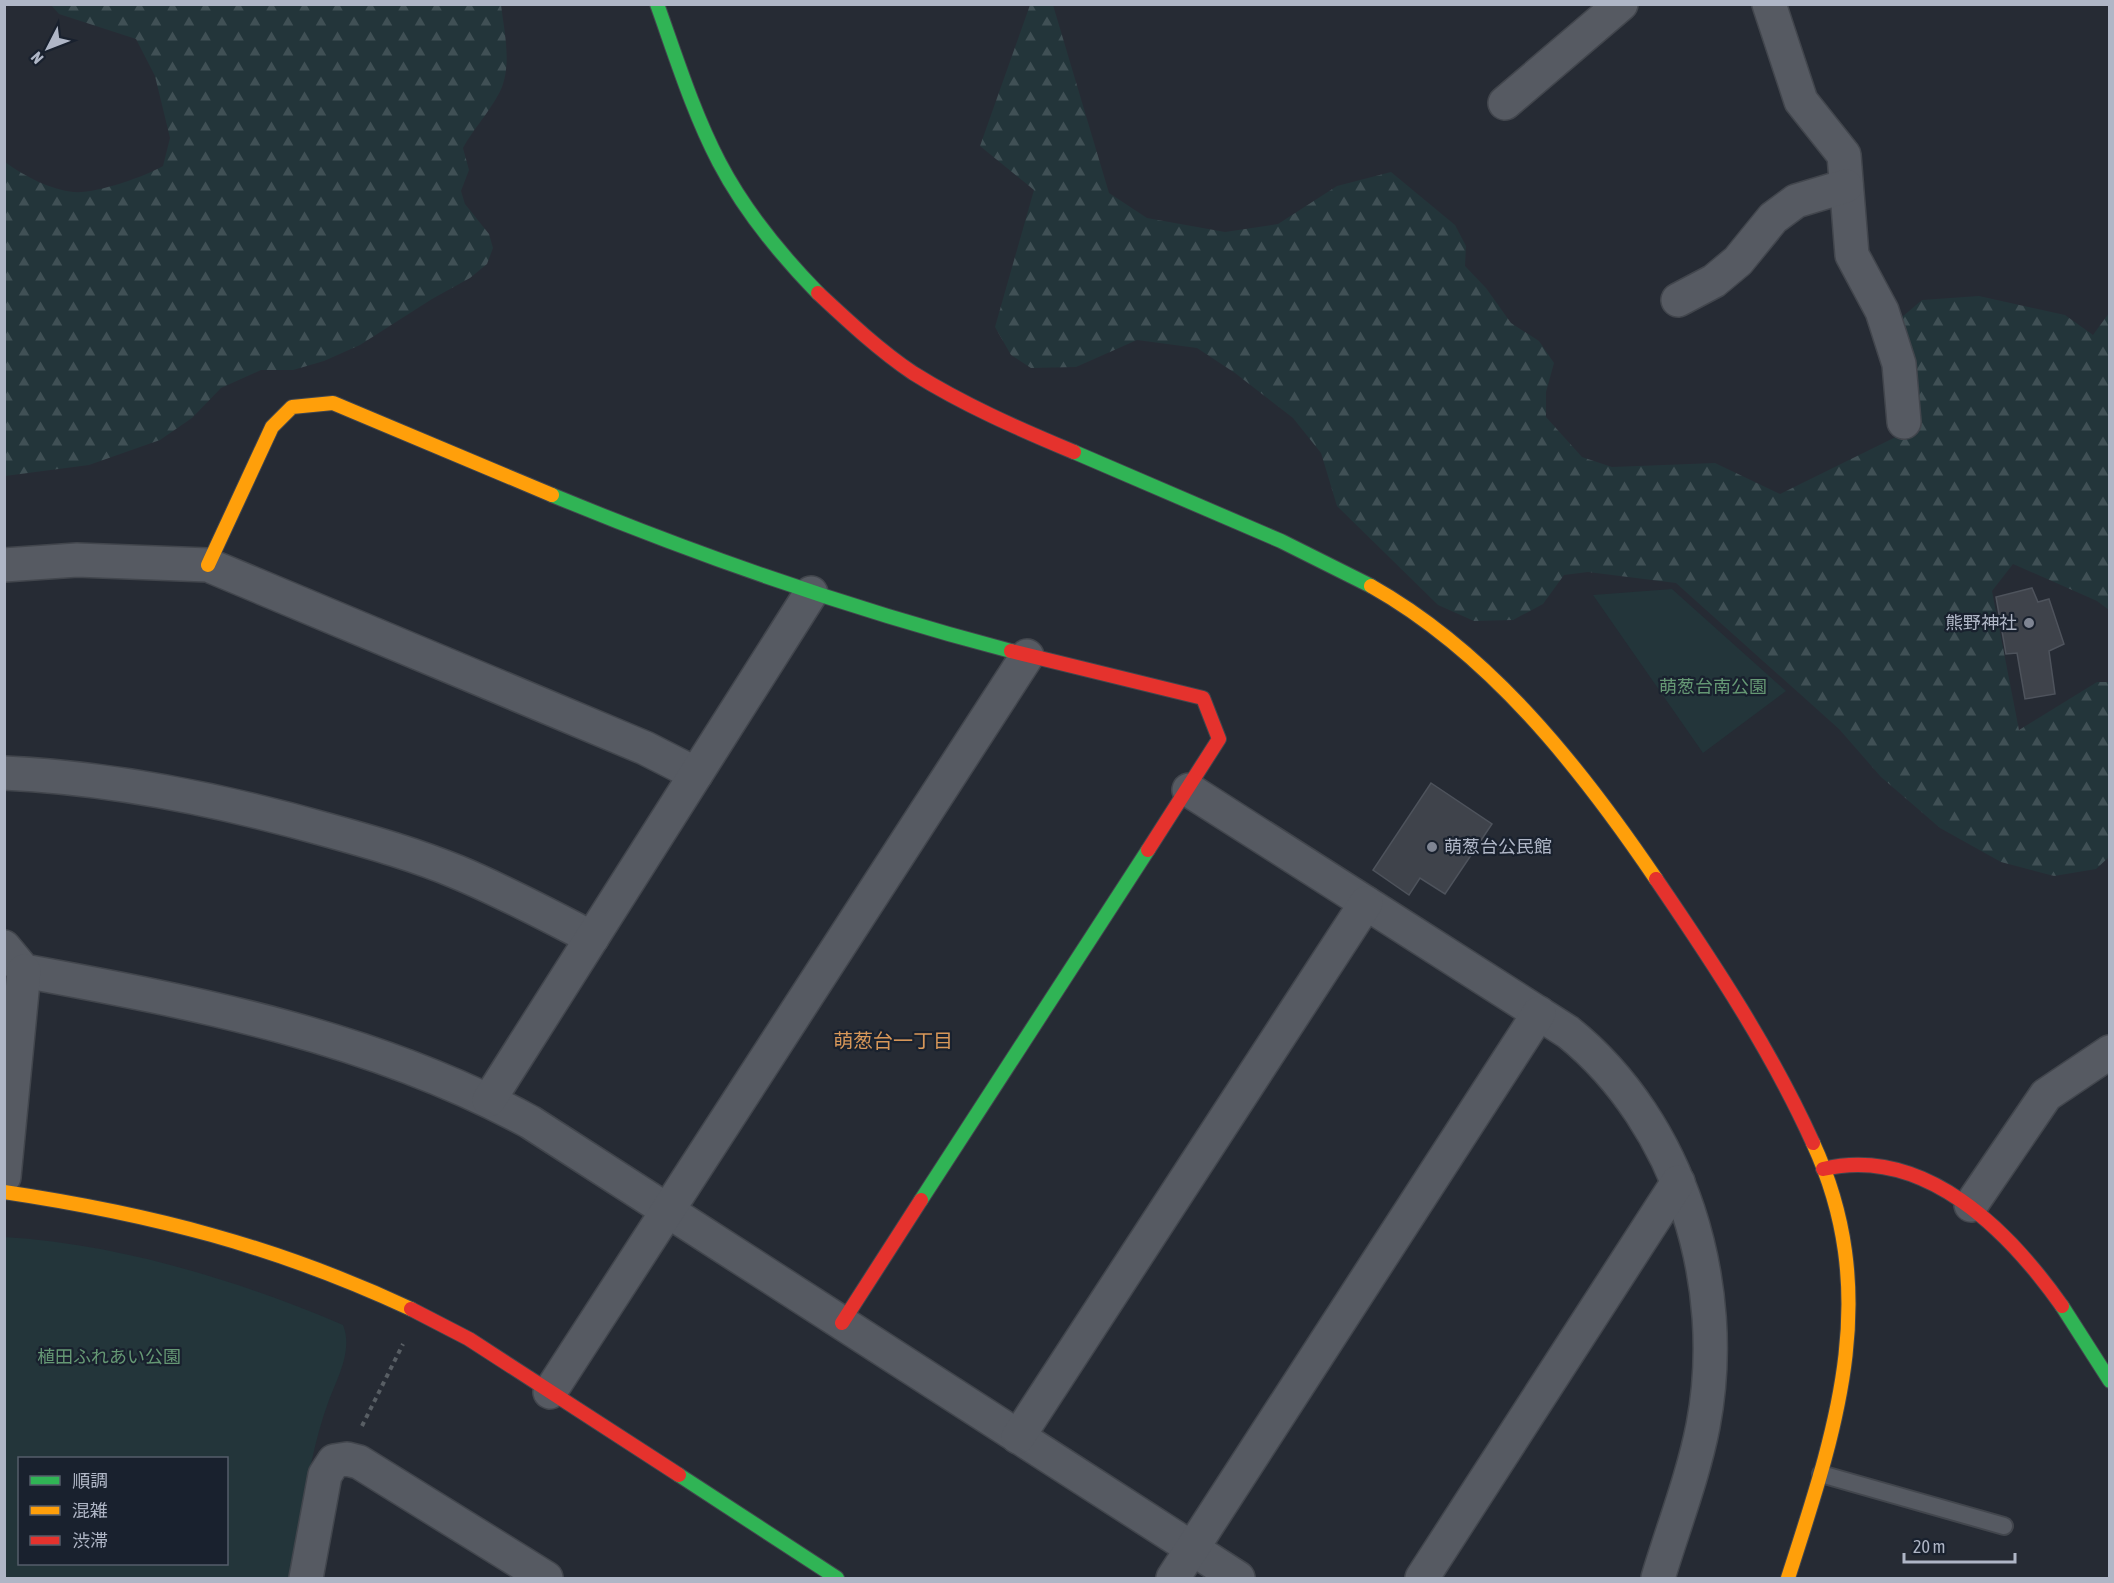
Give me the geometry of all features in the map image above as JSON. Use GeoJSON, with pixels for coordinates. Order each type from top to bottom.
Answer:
{"type":"FeatureCollection","features":[{"type":"Feature","properties":{"kind":"street"},"geometry":{"type":"LineString","coordinates":[[657,4],[694,107],[722,168],[739,196],[781,249],[839,312],[862,333],[912,372],[967,404],[1173,492],[1354,577],[1418,618],[1531,717],[1584,777],[1654,874],[1781,1074],[1802,1113],[1823,1169],[1846,1260],[1850,1344],[1836,1423],[1788,1578]]}},
{"type":"Feature","properties":{"kind":"street"},"geometry":{"type":"LineString","coordinates":[[1505,103],[1621,4]]}},
{"type":"Feature","properties":{"kind":"street"},"geometry":{"type":"LineString","coordinates":[[1768,4],[1801,101],[1844,155],[1852,255],[1882,311],[1899,364],[1904,422]]}},
{"type":"Feature","properties":{"kind":"street"},"geometry":{"type":"LineString","coordinates":[[1678,300],[1714,282],[1738,261],[1773,218],[1796,201],[1846,186]]}},
{"type":"Feature","properties":{"kind":"street"},"geometry":{"type":"LineString","coordinates":[[208,565],[272,427],[292,407],[333,403],[599,513],[811,593],[1027,656],[1203,698],[1219,739],[1189,790],[842,1323]]}},
{"type":"Feature","properties":{"kind":"street"},"geometry":{"type":"LineString","coordinates":[[4,565],[77,560],[208,565],[645,748],[696,774]]}},
{"type":"Feature","properties":{"kind":"street"},"geometry":{"type":"LineString","coordinates":[[489,1100],[811,593]]}},
{"type":"Feature","properties":{"kind":"street"},"geometry":{"type":"LineString","coordinates":[[550,1392],[1027,656]]}},
{"type":"Feature","properties":{"kind":"street"},"geometry":{"type":"LineString","coordinates":[[4,773],[78,779],[144,789],[282,817],[388,847],[456,871],[523,902],[592,938]]}},
{"type":"Feature","properties":{"kind":"street"},"geometry":{"type":"LineString","coordinates":[[1189,790],[1575,1038],[1607,1067],[1647,1122],[1678,1182],[1699,1255],[1709,1308],[1708,1388],[1699,1442],[1658,1578]]}},
{"type":"Feature","properties":{"kind":"street"},"geometry":{"type":"LineString","coordinates":[[1018,1437],[1366,903]]}},
{"type":"Feature","properties":{"kind":"street"},"geometry":{"type":"LineString","coordinates":[[4,1177],[14,959],[327,1038],[404,1064],[489,1100],[530,1122],[1238,1578]]}},
{"type":"Feature","properties":{"kind":"street"},"geometry":{"type":"LineString","coordinates":[[1173,1578],[1539,1013]]}},
{"type":"Feature","properties":{"kind":"street"},"geometry":{"type":"LineString","coordinates":[[1971,1205],[2046,1095],[2109,1052]]}},
{"type":"Feature","properties":{"kind":"street"},"geometry":{"type":"LineString","coordinates":[[1823,1169],[1847,1162],[1899,1171],[1930,1180],[1971,1205],[2036,1271],[2067,1314],[2109,1381]]}},
{"type":"Feature","properties":{"kind":"street"},"geometry":{"type":"LineString","coordinates":[[1422,1578],[1678,1182]]}},
{"type":"Feature","properties":{"kind":"street"},"geometry":{"type":"LineString","coordinates":[[4,1192],[178,1222],[339,1275],[420,1312],[550,1392],[826,1576]]}},
{"type":"Feature","properties":{"kind":"street"},"geometry":{"type":"LineString","coordinates":[[306,1578],[325,1475],[334,1461],[347,1459],[359,1462],[546,1578]]}},
{"type":"Feature","properties":{"kind":"lane"},"geometry":{"type":"LineString","coordinates":[[1821,1474],[2004,1526]]}},
{"type":"Feature","properties":{"kind":"path"},"geometry":{"type":"LineString","coordinates":[[347,1459],[384,1379],[420,1312]]}},
{"type":"Feature","properties":{"kind":"green space"},"geometry":{"type":"Polygon","coordinates":[[[51,5],[501,5],[507,55],[503,84],[496,99],[463,148],[469,170],[461,191],[465,204],[489,234],[493,248],[487,264],[470,278],[432,299],[360,345],[324,361],[293,370],[261,370],[221,388],[192,418],[160,440],[89,465],[5,476],[5,162],[46,185],[82,192],[132,180],[163,166],[170,138],[155,76],[136,39],[59,14],[51,5]]]}},
{"type":"Feature","properties":{"kind":"green space"},"geometry":{"type":"Polygon","coordinates":[[[1030,5],[1053,5],[1109,193],[1147,218],[1225,232],[1278,224],[1337,186],[1391,172],[1455,225],[1466,246],[1465,266],[1486,288],[1511,323],[1539,341],[1554,363],[1546,392],[1546,417],[1582,457],[1612,467],[1715,463],[1780,494],[1918,426],[1895,323],[1922,300],[1979,296],[2065,315],[2093,335],[2109,313],[2109,610],[2097,601],[2013,564],[1992,591],[2019,730],[2097,682],[2109,682],[2109,857],[2096,869],[2054,876],[2001,862],[1940,828],[1881,777],[1839,729],[1676,583],[1588,572],[1564,575],[1543,604],[1513,620],[1474,621],[1438,605],[1337,506],[1321,453],[1293,418],[1235,373],[1197,348],[1137,340],[1076,367],[1031,368],[1011,355],[995,327],[1034,190],[980,146],[1030,5]]]}},
{"type":"Feature","properties":{"kind":"green space","name":"萌葱台南公園"},"geometry":{"type":"Polygon","coordinates":[[[1672,589],[1786,691],[1703,753],[1593,595],[1672,589]]]}},
{"type":"Feature","properties":{"kind":"green space","name":"植田ふれあい公園"},"geometry":{"type":"Polygon","coordinates":[[[4,1237],[91,1247],[177,1267],[262,1293],[343,1325],[346,1334],[345,1354],[316,1444],[290,1578],[5,1578],[4,1237]]]}},
{"type":"Feature","properties":{"kind":"building","name":"熊野神社"},"geometry":{"type":"Polygon","coordinates":[[[2032,588],[2038,602],[2049,599],[2064,644],[2049,651],[2055,694],[2025,699],[2017,653],[2006,654],[1996,597],[2032,588]]]}},
{"type":"Feature","properties":{"kind":"building","name":"萌葱台公民館"},"geometry":{"type":"Polygon","coordinates":[[[1431,783],[1492,824],[1445,894],[1420,878],[1409,895],[1373,870],[1431,783]]]}},
{"type":"Feature","properties":{"kind":"traffic: fast"},"geometry":{"type":"LineString","coordinates":[[657,4],[693,104],[729,180],[764,231],[818,293]]}},
{"type":"Feature","properties":{"kind":"traffic: fast"},"geometry":{"type":"LineString","coordinates":[[1074,452],[1281,541],[1371,586]]}},
{"type":"Feature","properties":{"kind":"traffic: fast"},"geometry":{"type":"LineString","coordinates":[[552,495],[665,540],[779,581],[894,618],[1011,651]]}},
{"type":"Feature","properties":{"kind":"traffic: fast"},"geometry":{"type":"LineString","coordinates":[[921,1200],[1148,850]]}},
{"type":"Feature","properties":{"kind":"traffic: fast"},"geometry":{"type":"LineString","coordinates":[[2062,1306],[2110,1381]]}},
{"type":"Feature","properties":{"kind":"traffic: fast"},"geometry":{"type":"LineString","coordinates":[[679,1475],[837,1578]]}},
{"type":"Feature","properties":{"kind":"traffic: slow"},"geometry":{"type":"LineString","coordinates":[[208,565],[272,427],[292,407],[333,403],[552,495]]}},
{"type":"Feature","properties":{"kind":"traffic: slow"},"geometry":{"type":"LineString","coordinates":[[1371,586],[1414,613],[1455,644],[1530,716],[1596,795],[1656,879]]}},
{"type":"Feature","properties":{"kind":"traffic: slow"},"geometry":{"type":"LineString","coordinates":[[1788,1578],[1822,1469],[1835,1415],[1845,1362],[1849,1308],[1845,1254],[1834,1199],[1813,1143]]}},
{"type":"Feature","properties":{"kind":"traffic: slow"},"geometry":{"type":"LineString","coordinates":[[4,1192],[111,1211],[212,1235],[311,1267],[411,1309]]}},
{"type":"Feature","properties":{"kind":"traffic: jam"},"geometry":{"type":"LineString","coordinates":[[818,293],[876,345],[932,385],[1012,425],[1074,452]]}},
{"type":"Feature","properties":{"kind":"traffic: jam"},"geometry":{"type":"LineString","coordinates":[[1011,651],[1203,698],[1219,739],[1148,850]]}},
{"type":"Feature","properties":{"kind":"traffic: jam"},"geometry":{"type":"LineString","coordinates":[[1656,879],[1720,975],[1760,1041],[1797,1108],[1813,1143]]}},
{"type":"Feature","properties":{"kind":"traffic: jam"},"geometry":{"type":"LineString","coordinates":[[1823,1169],[1860,1165],[1896,1170],[1929,1182],[1961,1200],[1990,1223],[2017,1250],[2062,1306]]}},
{"type":"Feature","properties":{"kind":"traffic: jam"},"geometry":{"type":"LineString","coordinates":[[842,1323],[921,1200]]}},
{"type":"Feature","properties":{"kind":"traffic: jam"},"geometry":{"type":"LineString","coordinates":[[411,1309],[469,1339],[679,1475]]}},
{"type":"Feature","properties":{"kind":"place","name":"熊野神社"},"geometry":{"type":"Point","coordinates":[2029,623]}},
{"type":"Feature","properties":{"kind":"place","name":"萌葱台公民館"},"geometry":{"type":"Point","coordinates":[1432,847]}},
{"type":"Feature","properties":{"kind":"district","name":"萌葱台一丁目"},"geometry":{"type":"Point","coordinates":[893,1041]}}]}
